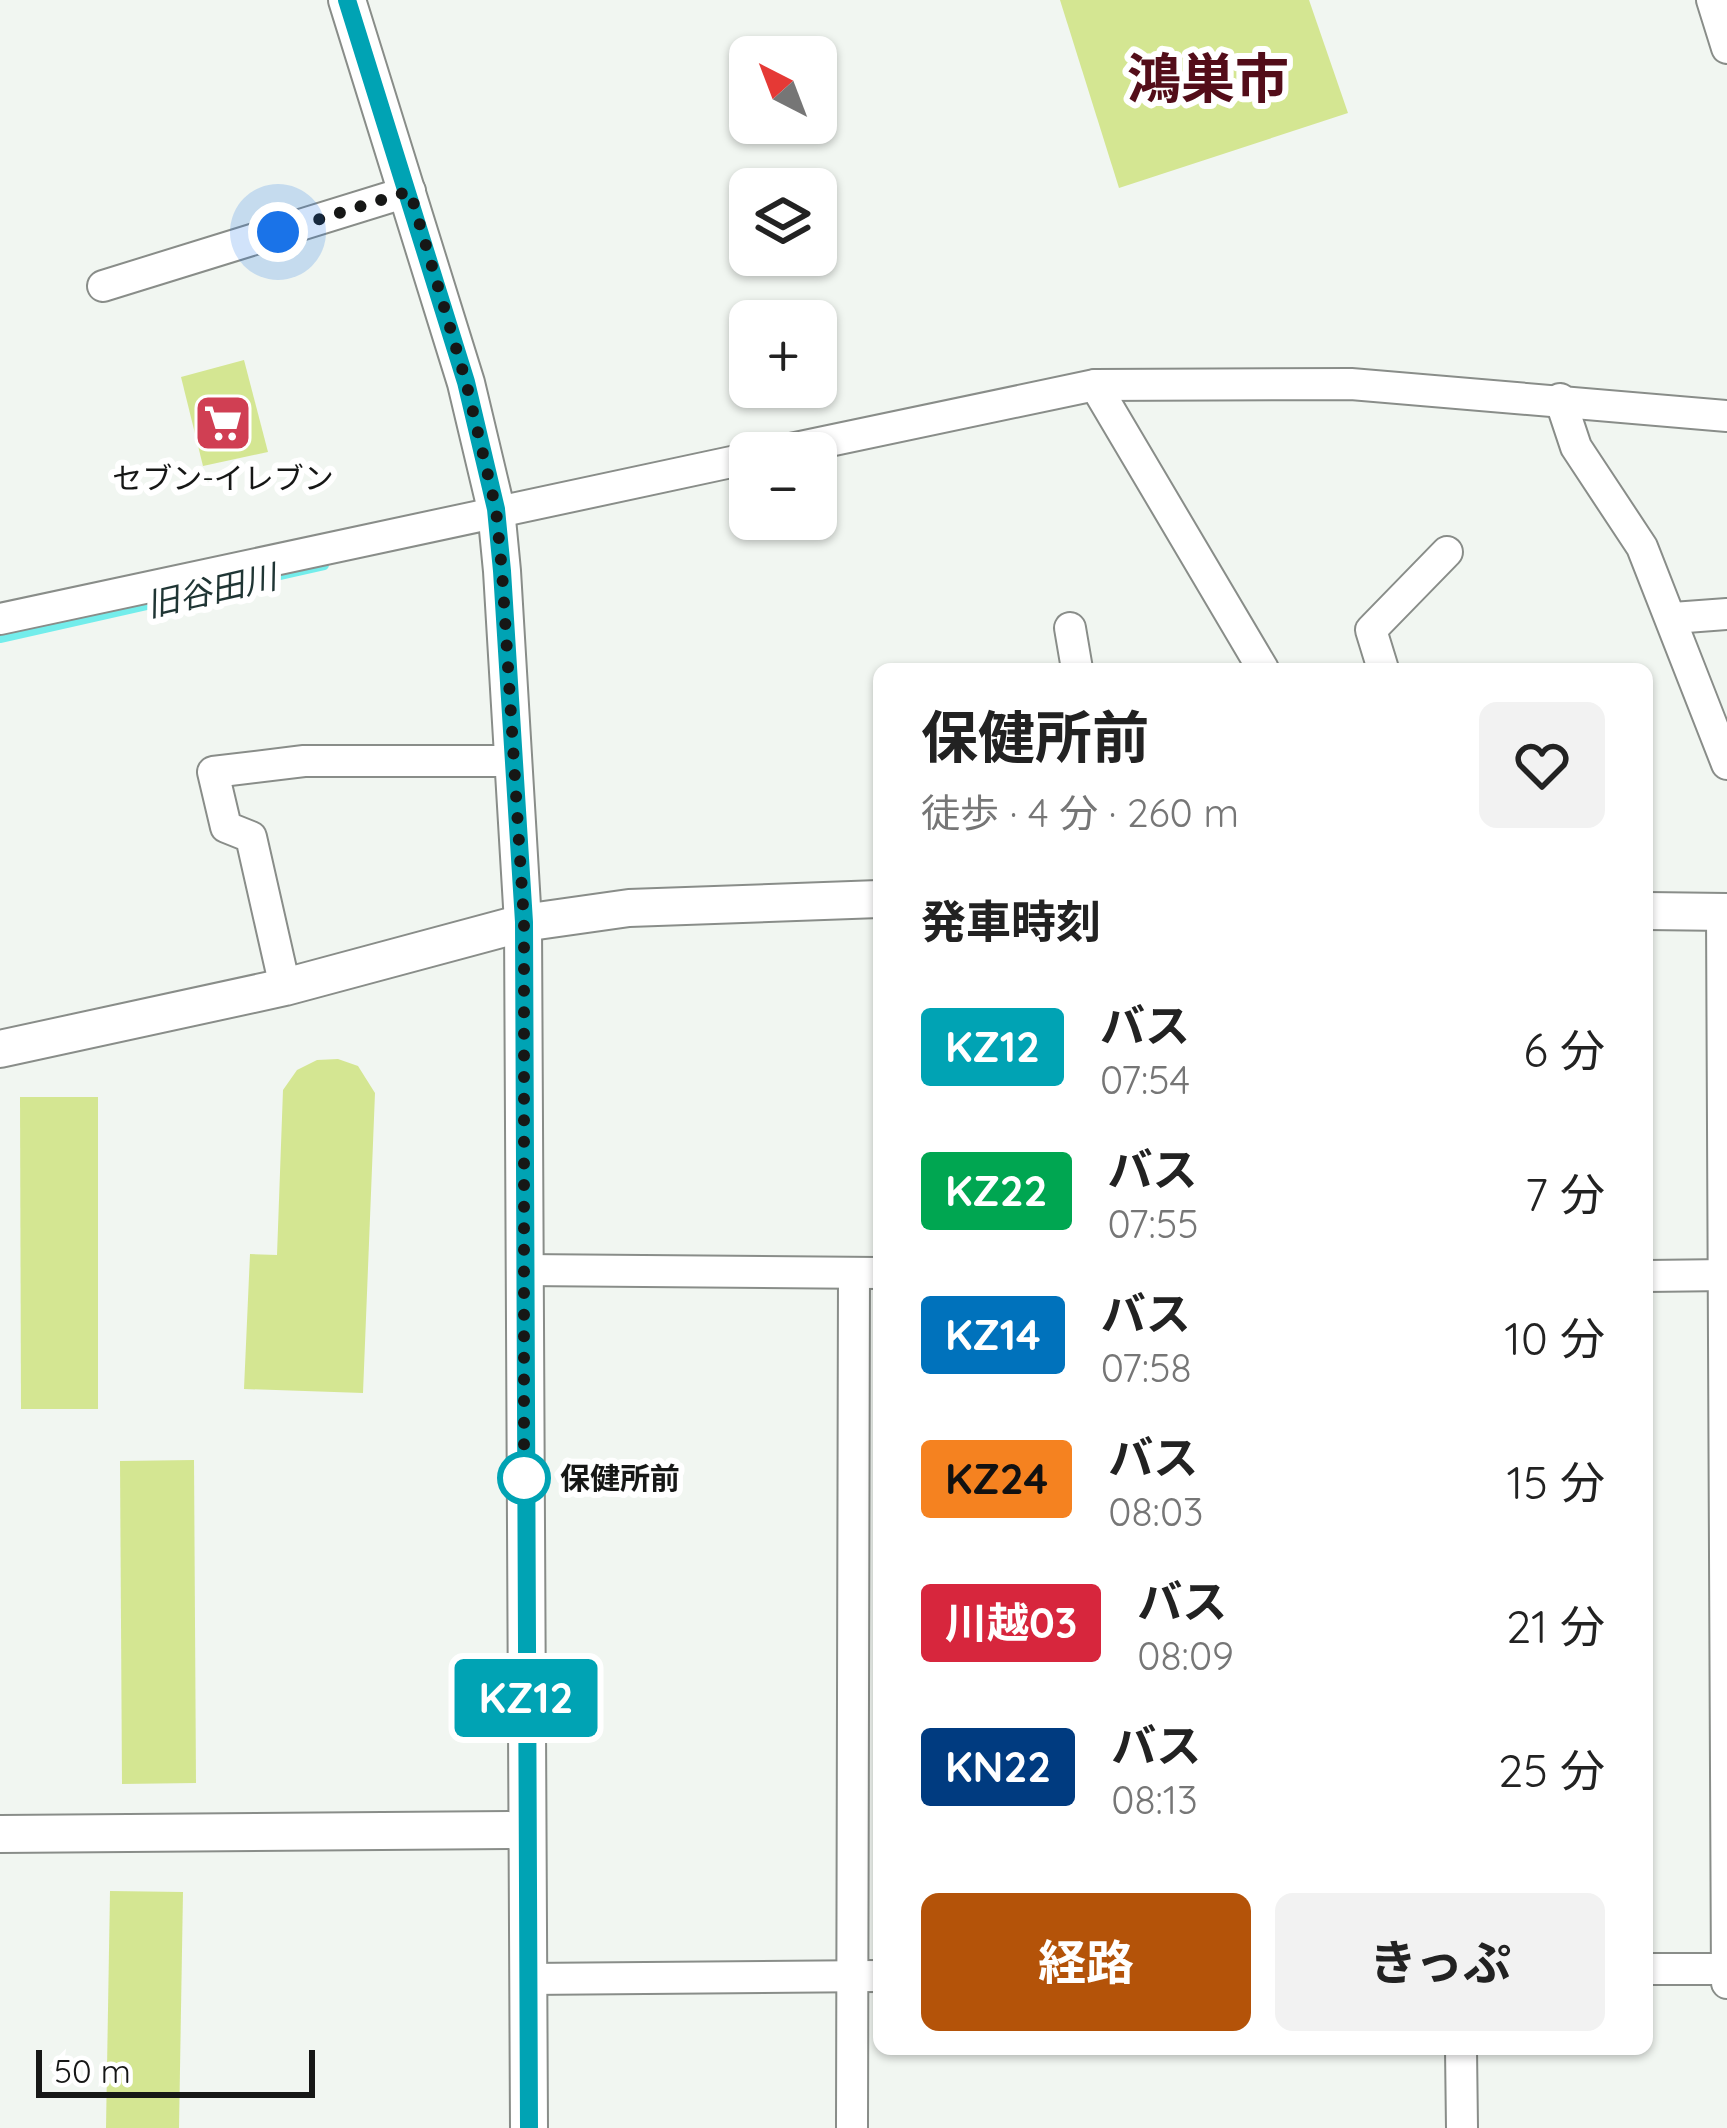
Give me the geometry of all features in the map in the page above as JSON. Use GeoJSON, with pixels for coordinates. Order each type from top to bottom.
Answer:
{"type":"FeatureCollection","features":[{"type":"Feature","properties":{"kind":"street"},"geometry":{"type":"LineString","coordinates":[[347,0],[466,382],[496,509],[524,922],[529,2128]]}},
{"type":"Feature","properties":{"kind":"street"},"geometry":{"type":"LineString","coordinates":[[1712,0],[1727,48]]}},
{"type":"Feature","properties":{"kind":"street"},"geometry":{"type":"LineString","coordinates":[[104,286],[410,191]]}},
{"type":"Feature","properties":{"kind":"street"},"geometry":{"type":"LineString","coordinates":[[837,440],[1095,386],[1351,385],[1727,416]]}},
{"type":"Feature","properties":{"kind":"street"},"geometry":{"type":"LineString","coordinates":[[1095,386],[1259,663]]}},
{"type":"Feature","properties":{"kind":"street"},"geometry":{"type":"LineString","coordinates":[[1560,399],[1576,447],[1642,548],[1727,764]]}},
{"type":"Feature","properties":{"kind":"street"},"geometry":{"type":"LineString","coordinates":[[0,619],[729,462]]}},
{"type":"Feature","properties":{"kind":"street"},"geometry":{"type":"LineString","coordinates":[[1381,663],[1371,630],[1447,552]]}},
{"type":"Feature","properties":{"kind":"street"},"geometry":{"type":"LineString","coordinates":[[1673,618],[1727,614]]}},
{"type":"Feature","properties":{"kind":"street"},"geometry":{"type":"LineString","coordinates":[[1070,628],[1076,663]]}},
{"type":"Feature","properties":{"kind":"street"},"geometry":{"type":"LineString","coordinates":[[285,987],[251,837],[226,827],[212,772],[304,760],[515,761]]}},
{"type":"Feature","properties":{"kind":"street"},"geometry":{"type":"LineString","coordinates":[[0,1049],[285,987],[524,922],[629,908],[873,899]]}},
{"type":"Feature","properties":{"kind":"street"},"geometry":{"type":"LineString","coordinates":[[1653,911],[1725,912],[1727,1983]]}},
{"type":"Feature","properties":{"kind":"street"},"geometry":{"type":"LineString","coordinates":[[523,1270],[867,1273],[866,1976],[852,2128]]}},
{"type":"Feature","properties":{"kind":"street"},"geometry":{"type":"LineString","coordinates":[[1653,1276],[1725,1275]]}},
{"type":"Feature","properties":{"kind":"street"},"geometry":{"type":"LineString","coordinates":[[0,1834],[526,1830]]}},
{"type":"Feature","properties":{"kind":"street"},"geometry":{"type":"LineString","coordinates":[[1653,1970],[1727,1969]]}},
{"type":"Feature","properties":{"kind":"street"},"geometry":{"type":"LineString","coordinates":[[527,1979],[866,1976]]}},
{"type":"Feature","properties":{"kind":"street"},"geometry":{"type":"LineString","coordinates":[[1462,2055],[1462,2128]]}},
{"type":"Feature","properties":{"kind":"building"},"geometry":{"type":"Polygon","coordinates":[[[1060,0],[1309,0],[1348,113],[1119,188],[1060,0]]]}},
{"type":"Feature","properties":{"kind":"building"},"geometry":{"type":"Polygon","coordinates":[[[244,360],[268,452],[203,466],[181,377],[244,360]]]}},
{"type":"Feature","properties":{"kind":"building"},"geometry":{"type":"Polygon","coordinates":[[[338,1059],[358,1066],[375,1093],[363,1393],[244,1389],[250,1254],[277,1255],[283,1090],[297,1070],[317,1060],[338,1059]]]}},
{"type":"Feature","properties":{"kind":"building"},"geometry":{"type":"Polygon","coordinates":[[[20,1097],[98,1097],[98,1409],[21,1409],[20,1097]]]}},
{"type":"Feature","properties":{"kind":"building"},"geometry":{"type":"Polygon","coordinates":[[[194,1460],[196,1783],[122,1784],[120,1461],[194,1460]]]}},
{"type":"Feature","properties":{"kind":"building"},"geometry":{"type":"Polygon","coordinates":[[[110,1891],[183,1892],[179,2128],[106,2128],[110,1891]]]}},
{"type":"Feature","properties":{"kind":"waterway","name":"旧谷田川"},"geometry":{"type":"LineString","coordinates":[[0,638],[324,565]]}},
{"type":"Feature","properties":{"kind":"bus line","name":"KZ12"},"geometry":{"type":"LineString","coordinates":[[347,0],[466,382],[496,509],[502,571],[524,922],[529,2128]]}},
{"type":"Feature","properties":{"kind":"place","name":"セブン-イレブン"},"geometry":{"type":"Point","coordinates":[223,423]}},
{"type":"Feature","properties":{"kind":"place","name":"保健所前"},"geometry":{"type":"Point","coordinates":[524,1478]}},
{"type":"Feature","properties":{"kind":"district","name":"鴻巣市"},"geometry":{"type":"Point","coordinates":[1208,78]}},
{"type":"Feature","properties":{"kind":"route"},"geometry":{"type":"LineString","coordinates":[[278,232],[410,191],[466,382],[496,509],[524,922],[524,1478]]}}]}
